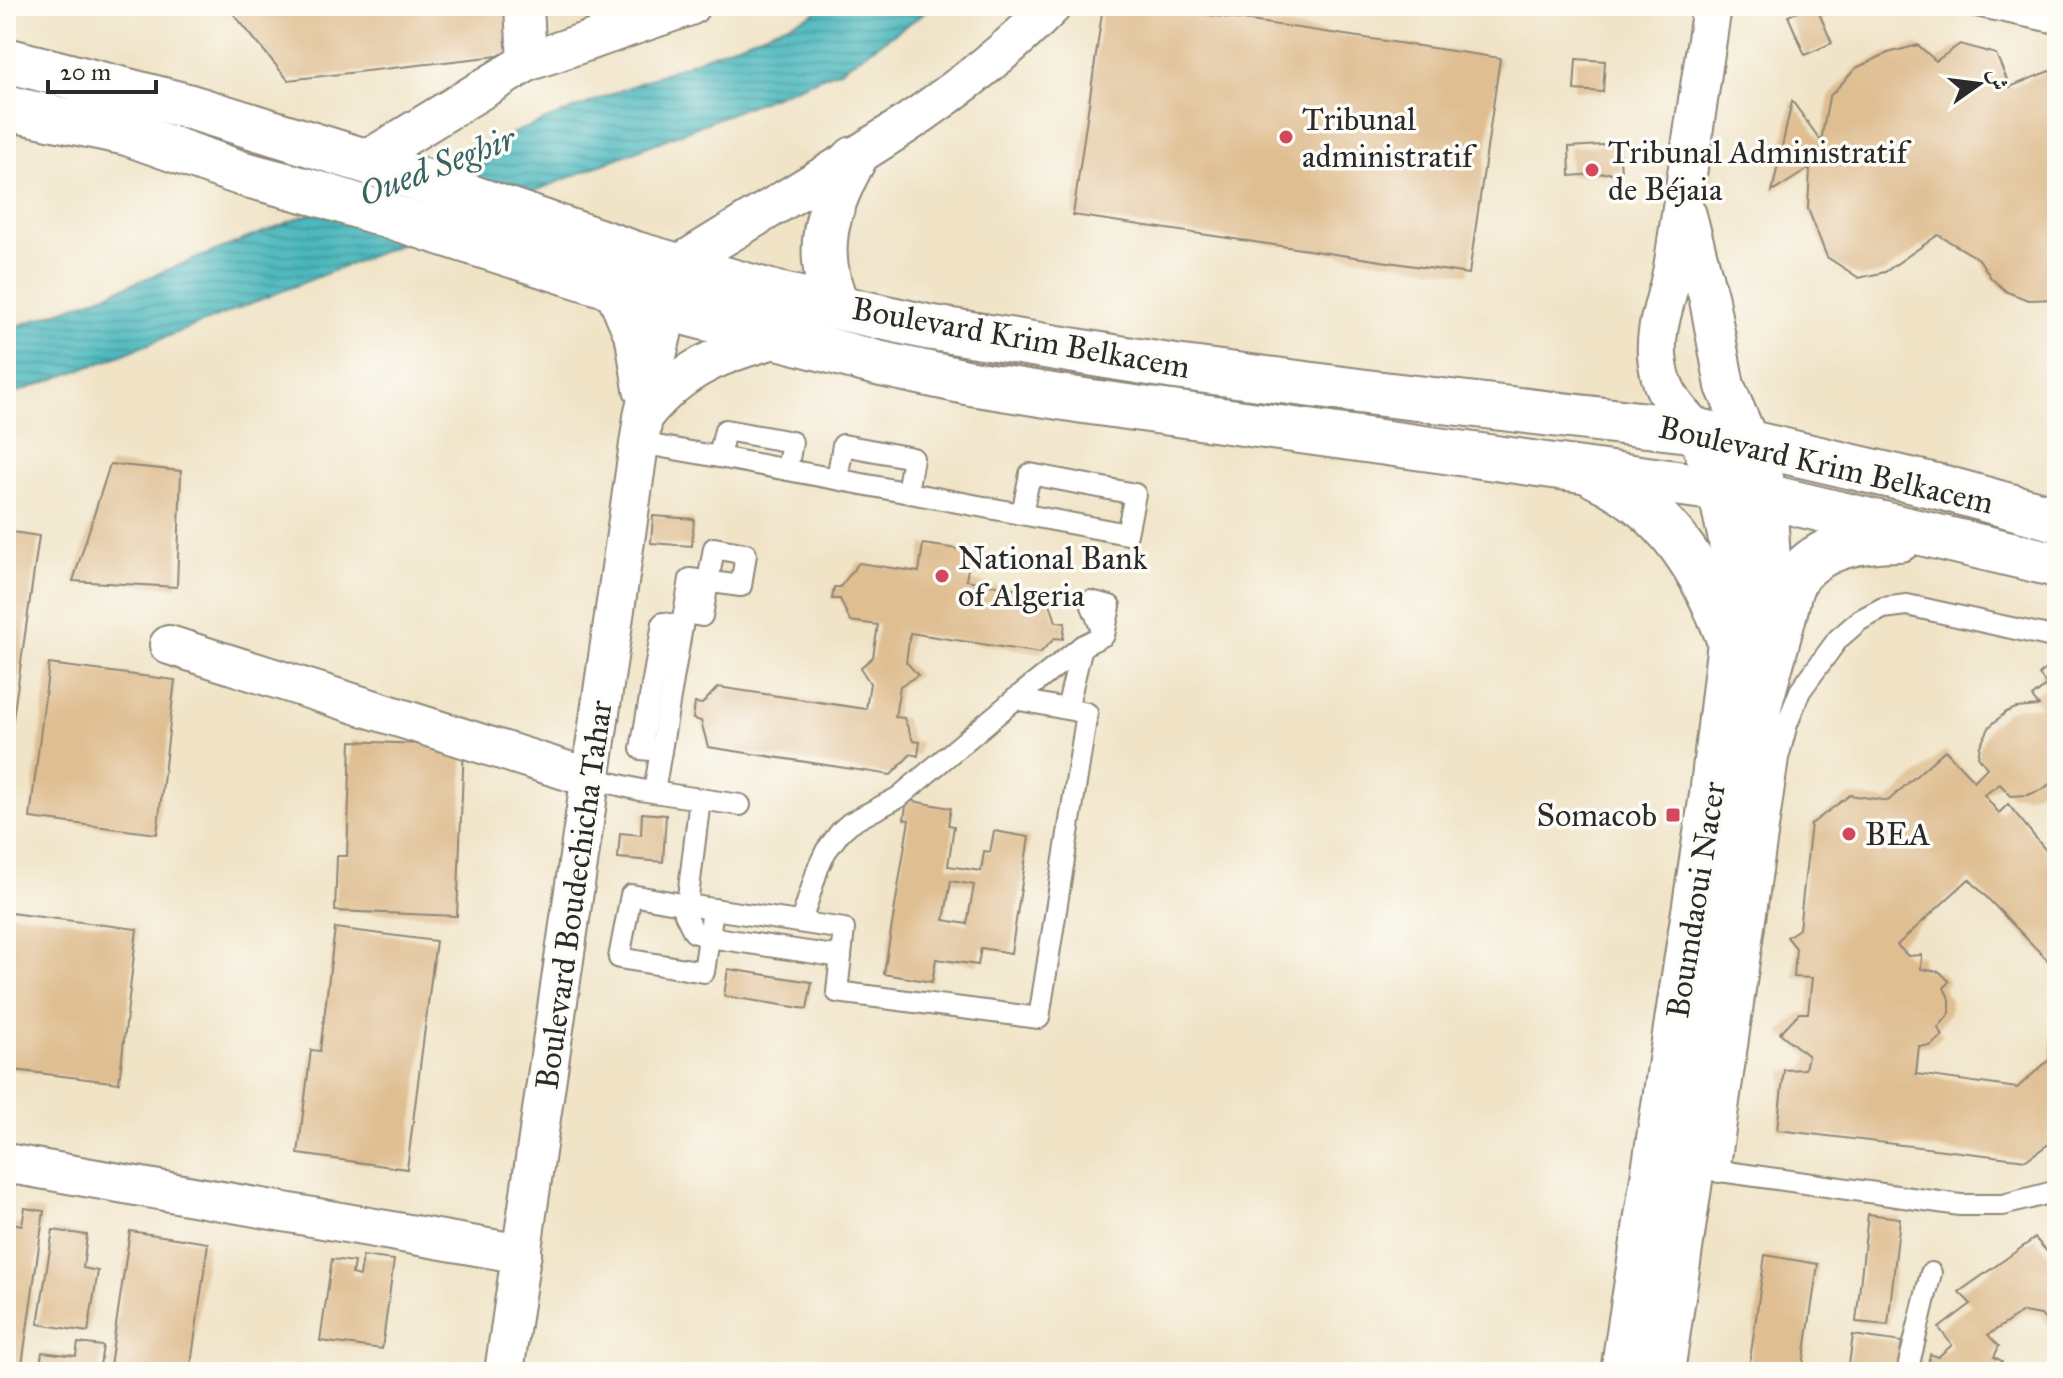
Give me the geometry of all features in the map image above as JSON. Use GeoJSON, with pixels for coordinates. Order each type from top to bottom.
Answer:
{"type":"FeatureCollection","features":[{"type":"Feature","properties":{"kind":"main road","name":"Boulevard Krim Belkacem"},"geometry":{"type":"LineString","coordinates":[[6,60],[187,106],[365,161],[619,276]]}},
{"type":"Feature","properties":{"kind":"main road","name":"Boulevard Krim Belkacem"},"geometry":{"type":"LineString","coordinates":[[6,108],[127,133],[240,173],[619,276],[674,286],[777,294],[927,327],[1175,367],[1698,431],[1944,488],[2057,519]]}},
{"type":"Feature","properties":{"kind":"main road"},"geometry":{"type":"LineString","coordinates":[[838,307],[828,287],[824,268],[826,230],[835,193],[854,159]]}},
{"type":"Feature","properties":{"kind":"main road","name":"Boulevard Krim Belkacem"},"geometry":{"type":"LineString","coordinates":[[674,286],[781,337],[877,363],[971,383],[1764,496],[2057,565]]}},
{"type":"Feature","properties":{"kind":"main road","name":"Boumdaoui Nacer"},"geometry":{"type":"LineString","coordinates":[[1689,1166],[1719,741],[1734,590],[1731,539],[1715,468],[1698,431]]}},
{"type":"Feature","properties":{"kind":"main road","name":"Boumdaoui Nacer"},"geometry":{"type":"LineString","coordinates":[[1623,1372],[1689,1166],[1761,699],[1771,609],[1764,496],[1749,441]]}},
{"type":"Feature","properties":{"kind":"main road"},"geometry":{"type":"LineString","coordinates":[[1583,470],[1627,493],[1647,508],[1681,544],[1708,587],[1730,642]]}},
{"type":"Feature","properties":{"kind":"main road"},"geometry":{"type":"LineString","coordinates":[[1761,699],[1791,586],[1804,569],[1833,550],[1862,541],[1949,539]]}},
{"type":"Feature","properties":{"kind":"main road"},"geometry":{"type":"LineString","coordinates":[[1662,1372],[1689,1166]]}},
{"type":"Feature","properties":{"kind":"street"},"geometry":{"type":"LineString","coordinates":[[524,6],[527,62]]}},
{"type":"Feature","properties":{"kind":"street"},"geometry":{"type":"LineString","coordinates":[[365,161],[527,62],[690,6]]}},
{"type":"Feature","properties":{"kind":"street"},"geometry":{"type":"LineString","coordinates":[[674,286],[969,80],[1021,37],[1052,6]]}},
{"type":"Feature","properties":{"kind":"street"},"geometry":{"type":"LineString","coordinates":[[1698,431],[1676,410],[1664,388],[1657,363],[1656,330],[1673,266],[1712,6]]}},
{"type":"Feature","properties":{"kind":"street"},"geometry":{"type":"LineString","coordinates":[[1682,201],[1704,275],[1725,386],[1749,441]]}},
{"type":"Feature","properties":{"kind":"street","name":"Boulevard Boudechicha Tahar"},"geometry":{"type":"LineString","coordinates":[[619,276],[638,351],[643,390],[642,430]]}},
{"type":"Feature","properties":{"kind":"street","name":"Boulevard Boudechicha Tahar"},"geometry":{"type":"LineString","coordinates":[[504,1372],[642,430],[674,286]]}},
{"type":"Feature","properties":{"kind":"street"},"geometry":{"type":"LineString","coordinates":[[642,430],[662,393],[701,365],[731,350],[781,337]]}},
{"type":"Feature","properties":{"kind":"street"},"geometry":{"type":"LineString","coordinates":[[169,645],[590,778]]}},
{"type":"Feature","properties":{"kind":"street"},"geometry":{"type":"LineString","coordinates":[[6,1163],[522,1254]]}},
{"type":"Feature","properties":{"kind":"lane"},"geometry":{"type":"LineString","coordinates":[[1976,6],[2057,23]]}},
{"type":"Feature","properties":{"kind":"lane"},"geometry":{"type":"LineString","coordinates":[[642,430],[719,457],[1127,534],[1135,494],[1030,474],[1022,514]]}},
{"type":"Feature","properties":{"kind":"lane"},"geometry":{"type":"LineString","coordinates":[[719,457],[725,430],[792,442],[787,470]]}},
{"type":"Feature","properties":{"kind":"lane"},"geometry":{"type":"LineString","coordinates":[[837,479],[843,445],[913,458],[907,492]]}},
{"type":"Feature","properties":{"kind":"lane"},"geometry":{"type":"LineString","coordinates":[[654,792],[661,751],[641,749],[663,623],[702,616],[709,581]]}},
{"type":"Feature","properties":{"kind":"lane"},"geometry":{"type":"LineString","coordinates":[[2057,638],[1907,605],[1883,608],[1860,620],[1838,639],[1800,691],[1778,758],[1689,1166],[1924,1210],[2021,1203],[2057,1192]]}},
{"type":"Feature","properties":{"kind":"lane"},"geometry":{"type":"LineString","coordinates":[[801,922],[822,860],[841,831],[899,797],[1082,646],[1104,635]]}},
{"type":"Feature","properties":{"kind":"lane"},"geometry":{"type":"LineString","coordinates":[[1067,709],[1082,646]]}},
{"type":"Feature","properties":{"kind":"lane"},"geometry":{"type":"LineString","coordinates":[[713,909],[704,972],[619,958],[631,895],[844,929],[837,992],[1039,1018],[1087,713],[1015,699]]}},
{"type":"Feature","properties":{"kind":"lane"},"geometry":{"type":"LineString","coordinates":[[590,778],[654,792],[740,805]]}},
{"type":"Feature","properties":{"kind":"lane"},"geometry":{"type":"LineString","coordinates":[[700,799],[685,914],[694,932],[709,937],[841,957]]}},
{"type":"Feature","properties":{"kind":"lane"},"geometry":{"type":"LineString","coordinates":[[1971,1225],[1982,1213],[1996,1206]]}},
{"type":"Feature","properties":{"kind":"lane"},"geometry":{"type":"LineString","coordinates":[[1907,1372],[1931,1273]]}},
{"type":"Feature","properties":{"kind":"water","name":"Oued Seghir"},"geometry":{"type":"Polygon","coordinates":[[[824,6],[935,6],[840,70],[111,359],[6,396],[6,330],[89,301],[811,15],[824,6]]]}},
{"type":"Feature","properties":{"kind":"building"},"geometry":{"type":"Polygon","coordinates":[[[227,6],[518,6],[523,53],[288,80],[227,6]]]}},
{"type":"Feature","properties":{"kind":"building","name":"Tribunal administratif"},"geometry":{"type":"Polygon","coordinates":[[[1103,6],[1149,6],[1500,58],[1469,274],[1073,215],[1103,6]]]}},
{"type":"Feature","properties":{"kind":"building"},"geometry":{"type":"Polygon","coordinates":[[[1816,6],[1832,43],[1805,55],[1788,16],[1816,6]]]}},
{"type":"Feature","properties":{"kind":"building"},"geometry":{"type":"Polygon","coordinates":[[[1960,44],[1996,54],[2010,87],[2049,71],[2057,76],[2057,299],[2028,300],[2007,292],[1991,278],[1979,259],[1938,235],[1885,272],[1859,278],[1827,257],[1808,209],[1810,168],[1772,192],[1792,101],[1821,141],[1829,97],[1856,68],[1888,53],[1918,45],[1936,61],[1960,44]]]}},
{"type":"Feature","properties":{"kind":"building"},"geometry":{"type":"Polygon","coordinates":[[[1576,59],[1605,61],[1603,92],[1574,90],[1576,59]]]}},
{"type":"Feature","properties":{"kind":"building"},"geometry":{"type":"Polygon","coordinates":[[[1619,144],[1621,172],[1570,176],[1569,147],[1619,144]]]}},
{"type":"Feature","properties":{"kind":"building"},"geometry":{"type":"Polygon","coordinates":[[[110,464],[181,471],[177,587],[73,581],[110,464]]]}},
{"type":"Feature","properties":{"kind":"building"},"geometry":{"type":"Polygon","coordinates":[[[653,516],[694,519],[692,546],[651,543],[653,516]]]}},
{"type":"Feature","properties":{"kind":"building"},"geometry":{"type":"Polygon","coordinates":[[[6,531],[39,536],[8,754],[6,754],[6,531]]]}},
{"type":"Feature","properties":{"kind":"building"},"geometry":{"type":"Polygon","coordinates":[[[923,544],[971,551],[966,580],[1047,594],[1056,622],[1065,623],[1063,639],[1055,638],[1040,653],[910,633],[906,662],[918,675],[900,686],[895,717],[904,718],[913,741],[920,742],[918,756],[911,754],[891,775],[708,747],[701,721],[693,719],[695,703],[702,704],[718,687],[866,709],[870,683],[860,668],[873,657],[878,625],[850,621],[840,599],[832,599],[834,587],[840,587],[859,563],[919,572],[923,544]]]}},
{"type":"Feature","properties":{"kind":"building"},"geometry":{"type":"Polygon","coordinates":[[[2057,658],[2057,778],[2043,789],[2028,795],[2011,796],[2000,784],[1984,795],[1999,813],[2008,804],[2057,864],[2057,970],[1969,879],[1897,945],[1908,956],[1922,955],[1921,969],[1940,972],[1949,981],[1944,988],[1950,1000],[1950,1013],[1938,1028],[1943,1036],[1930,1046],[1919,1046],[1916,1074],[2017,1088],[2050,1059],[2057,979],[2057,1127],[2048,1135],[2053,1141],[2026,1160],[1777,1130],[1784,1070],[1805,1069],[1808,1056],[1780,1033],[1799,1013],[1808,1013],[1812,978],[1794,977],[1796,948],[1787,937],[1799,929],[1811,824],[1850,795],[1888,801],[1945,750],[1974,781],[1987,768],[1978,756],[1990,726],[2006,712],[2039,706],[2032,697],[2047,685],[2039,675],[2057,658]]]}},
{"type":"Feature","properties":{"kind":"building"},"geometry":{"type":"Polygon","coordinates":[[[49,664],[175,680],[157,834],[30,818],[49,664]]]}},
{"type":"Feature","properties":{"kind":"building"},"geometry":{"type":"Polygon","coordinates":[[[351,741],[464,746],[457,916],[335,911],[337,856],[347,856],[351,741]]]}},
{"type":"Feature","properties":{"kind":"building"},"geometry":{"type":"Polygon","coordinates":[[[907,800],[951,808],[948,825],[954,826],[948,866],[981,871],[984,851],[990,852],[994,831],[1029,837],[1011,953],[981,948],[978,965],[936,959],[932,982],[884,974],[909,820],[904,819],[907,800]],[[951,881],[944,920],[967,924],[974,885],[951,881]]]}},
{"type":"Feature","properties":{"kind":"building"},"geometry":{"type":"Polygon","coordinates":[[[642,813],[666,815],[663,862],[618,858],[620,833],[641,835],[642,813]]]}},
{"type":"Feature","properties":{"kind":"building"},"geometry":{"type":"Polygon","coordinates":[[[10,913],[137,929],[119,1083],[6,1069],[6,947],[10,913]]]}},
{"type":"Feature","properties":{"kind":"building"},"geometry":{"type":"Polygon","coordinates":[[[335,928],[436,941],[407,1169],[298,1154],[311,1050],[320,1051],[335,928]]]}},
{"type":"Feature","properties":{"kind":"building"},"geometry":{"type":"Polygon","coordinates":[[[728,969],[812,982],[807,1009],[724,996],[728,969]]]}},
{"type":"Feature","properties":{"kind":"building"},"geometry":{"type":"Polygon","coordinates":[[[25,1208],[44,1211],[21,1372],[6,1372],[6,1222],[22,1225],[25,1208]]]}},
{"type":"Feature","properties":{"kind":"building"},"geometry":{"type":"Polygon","coordinates":[[[1868,1214],[1900,1218],[1888,1325],[1856,1322],[1868,1214]]]}},
{"type":"Feature","properties":{"kind":"building"},"geometry":{"type":"Polygon","coordinates":[[[53,1230],[87,1235],[83,1268],[98,1271],[88,1332],[38,1324],[53,1230]]]}},
{"type":"Feature","properties":{"kind":"building"},"geometry":{"type":"Polygon","coordinates":[[[130,1231],[208,1243],[190,1372],[109,1372],[130,1231]]]}},
{"type":"Feature","properties":{"kind":"building"},"geometry":{"type":"Polygon","coordinates":[[[2035,1238],[2057,1263],[2057,1335],[2041,1315],[2023,1312],[1988,1335],[1999,1346],[1994,1357],[2002,1361],[2000,1372],[1926,1372],[1930,1354],[1938,1357],[1952,1345],[1939,1328],[1971,1304],[1959,1292],[2035,1238]]]}},
{"type":"Feature","properties":{"kind":"building"},"geometry":{"type":"Polygon","coordinates":[[[1765,1255],[1818,1264],[1802,1372],[1749,1367],[1765,1255]]]}},
{"type":"Feature","properties":{"kind":"building"},"geometry":{"type":"Polygon","coordinates":[[[363,1256],[394,1260],[382,1349],[320,1341],[332,1259],[354,1262],[352,1274],[360,1276],[363,1256]]]}},
{"type":"Feature","properties":{"kind":"building"},"geometry":{"type":"Polygon","coordinates":[[[1853,1335],[1902,1342],[1897,1372],[1848,1372],[1853,1335]]]}},
{"type":"Feature","properties":{"kind":"building"},"geometry":{"type":"Polygon","coordinates":[[[78,1343],[103,1346],[99,1372],[39,1372],[42,1352],[76,1356],[78,1343]]]}},
{"type":"Feature","properties":{"kind":"place","name":"Tribunal administratif"},"geometry":{"type":"Point","coordinates":[1286,137]}},
{"type":"Feature","properties":{"kind":"place","name":"Tribunal Administratif de Béjaia"},"geometry":{"type":"Point","coordinates":[1592,170]}},
{"type":"Feature","properties":{"kind":"place","name":"National Bank of Algeria"},"geometry":{"type":"Point","coordinates":[942,576]}},
{"type":"Feature","properties":{"kind":"place","name":"Somacob"},"geometry":{"type":"Point","coordinates":[1673,815]}},
{"type":"Feature","properties":{"kind":"place","name":"BEA"},"geometry":{"type":"Point","coordinates":[1849,834]}}]}
